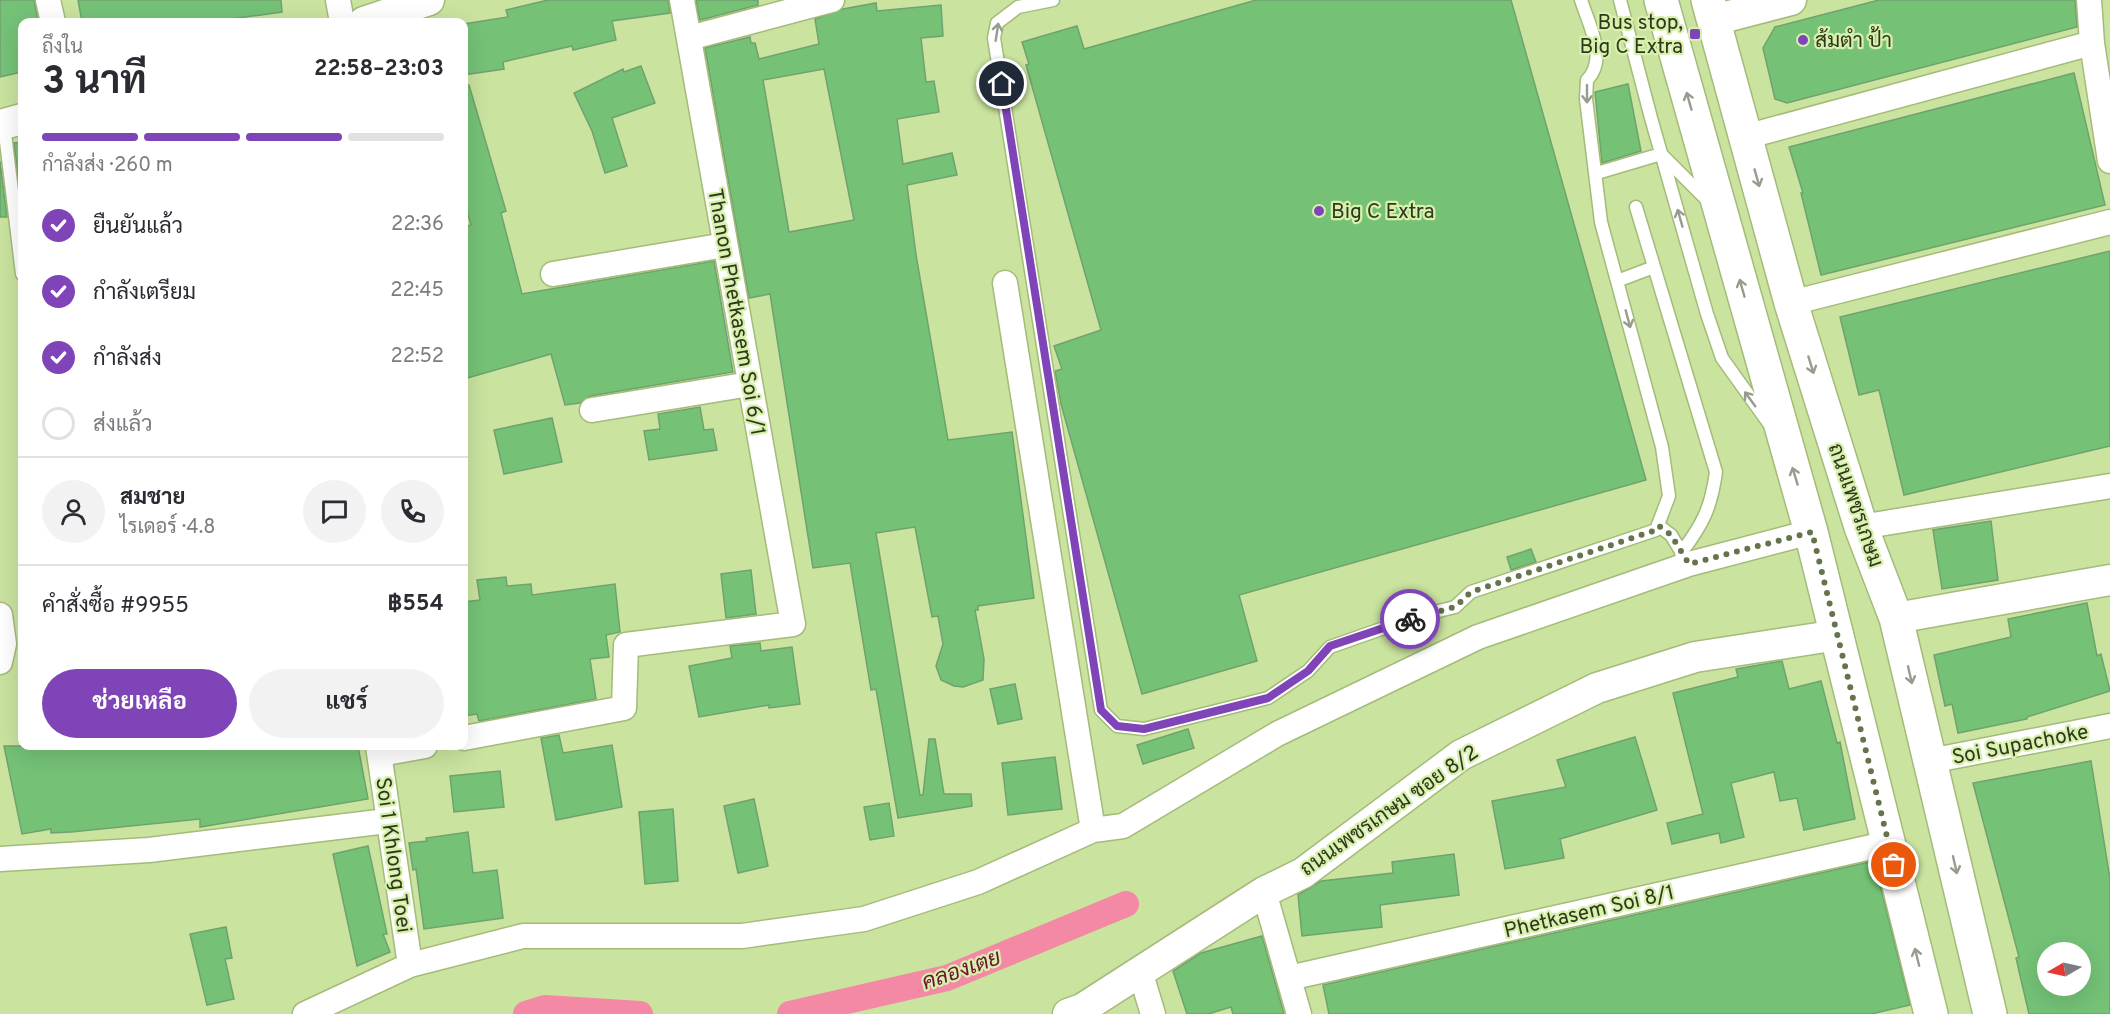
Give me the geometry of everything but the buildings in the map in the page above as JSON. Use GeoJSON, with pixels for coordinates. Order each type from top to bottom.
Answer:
{"type":"FeatureCollection","features":[{"type":"Feature","properties":{"kind":"main road"},"geometry":{"type":"LineString","coordinates":[[1661,0],[1812,532],[1931,1014]]}},
{"type":"Feature","properties":{"kind":"main road","name":"ถนนเพชรเกษม"},"geometry":{"type":"LineString","coordinates":[[1711,10],[1791,303],[1861,527],[1896,618],[1990,1014]]}},
{"type":"Feature","properties":{"kind":"street"},"geometry":{"type":"LineString","coordinates":[[48,0],[52,18]]}},
{"type":"Feature","properties":{"kind":"street"},"geometry":{"type":"LineString","coordinates":[[338,0],[341,18]]}},
{"type":"Feature","properties":{"kind":"street"},"geometry":{"type":"LineString","coordinates":[[376,18],[429,0]]}},
{"type":"Feature","properties":{"kind":"street","name":"Thanon Phetkasem Soi 6/1"},"geometry":{"type":"LineString","coordinates":[[468,737],[624,708],[626,645],[792,624],[682,0]]}},
{"type":"Feature","properties":{"kind":"street"},"geometry":{"type":"LineString","coordinates":[[689,38],[832,0]]}},
{"type":"Feature","properties":{"kind":"street"},"geometry":{"type":"LineString","coordinates":[[1711,10],[1791,0]]}},
{"type":"Feature","properties":{"kind":"street"},"geometry":{"type":"LineString","coordinates":[[2089,0],[2092,43],[2110,161]]}},
{"type":"Feature","properties":{"kind":"street"},"geometry":{"type":"LineString","coordinates":[[1745,137],[2092,43]]}},
{"type":"Feature","properties":{"kind":"street"},"geometry":{"type":"LineString","coordinates":[[1791,303],[2110,222]]}},
{"type":"Feature","properties":{"kind":"street"},"geometry":{"type":"LineString","coordinates":[[553,274],[725,245]]}},
{"type":"Feature","properties":{"kind":"street"},"geometry":{"type":"LineString","coordinates":[[1005,284],[1093,830]]}},
{"type":"Feature","properties":{"kind":"street"},"geometry":{"type":"LineString","coordinates":[[592,410],[750,384]]}},
{"type":"Feature","properties":{"kind":"street"},"geometry":{"type":"LineString","coordinates":[[1861,527],[2110,486]]}},
{"type":"Feature","properties":{"kind":"street"},"geometry":{"type":"LineString","coordinates":[[305,1014],[410,965],[523,936],[742,936],[864,919],[978,882],[1093,830],[1123,826],[1277,734],[1478,637],[1685,558],[1812,532]]}},
{"type":"Feature","properties":{"kind":"street"},"geometry":{"type":"LineString","coordinates":[[1896,618],[2110,580]]}},
{"type":"Feature","properties":{"kind":"street"},"geometry":{"type":"LineString","coordinates":[[0,615],[4,644],[0,662]]}},
{"type":"Feature","properties":{"kind":"street","name":"ถนนเพชรเกษม ซอย 8/2"},"geometry":{"type":"LineString","coordinates":[[1068,1014],[1082,1009],[1264,892],[1303,873],[1461,755],[1597,688],[1695,657],[1838,634]]}},
{"type":"Feature","properties":{"kind":"street","name":"Soi Supachoke"},"geometry":{"type":"LineString","coordinates":[[1930,761],[2110,726]]}},
{"type":"Feature","properties":{"kind":"street","name":"Soi 1 Khlong Toei"},"geometry":{"type":"LineString","coordinates":[[379,750],[387,821],[410,965]]}},
{"type":"Feature","properties":{"kind":"street"},"geometry":{"type":"LineString","coordinates":[[0,859],[149,850],[387,821]]}},
{"type":"Feature","properties":{"kind":"street","name":"Phetkasem Soi 8/1"},"geometry":{"type":"LineString","coordinates":[[1288,978],[1889,843]]}},
{"type":"Feature","properties":{"kind":"street"},"geometry":{"type":"LineString","coordinates":[[1264,892],[1299,1014]]}},
{"type":"Feature","properties":{"kind":"street"},"geometry":{"type":"LineString","coordinates":[[1140,971],[1153,1014]]}},
{"type":"Feature","properties":{"kind":"lane"},"geometry":{"type":"LineString","coordinates":[[1053,0],[1018,7],[997,23],[994,38],[1101,710],[1117,726],[1144,729],[1268,698],[1308,671],[1330,646],[1418,616],[1455,607],[1471,592],[1594,553],[1656,530],[1659,526],[1669,496],[1662,447],[1601,222],[1597,173],[1586,99],[1587,80],[1595,72],[1598,59],[1581,0]]}},
{"type":"Feature","properties":{"kind":"lane"},"geometry":{"type":"LineString","coordinates":[[1620,0],[1661,154],[1722,358],[1786,445]]}},
{"type":"Feature","properties":{"kind":"lane"},"geometry":{"type":"LineString","coordinates":[[9,123],[18,228]]}},
{"type":"Feature","properties":{"kind":"lane"},"geometry":{"type":"LineString","coordinates":[[1597,173],[1661,154]]}},
{"type":"Feature","properties":{"kind":"lane"},"geometry":{"type":"LineString","coordinates":[[1661,154],[1721,215]]}},
{"type":"Feature","properties":{"kind":"lane"},"geometry":{"type":"LineString","coordinates":[[1636,207],[1716,472],[1711,504],[1685,558]]}},
{"type":"Feature","properties":{"kind":"lane"},"geometry":{"type":"LineString","coordinates":[[1617,281],[1654,267]]}},
{"type":"Feature","properties":{"kind":"lane"},"geometry":{"type":"LineString","coordinates":[[1659,526],[1671,535],[1685,558]]}},
{"type":"Feature","properties":{"kind":"waterway","name":"คลองเตย"},"geometry":{"type":"LineString","coordinates":[[790,1014],[947,978],[1126,904]]}},
{"type":"Feature","properties":{"kind":"waterway","name":"คลองเตย"},"geometry":{"type":"LineString","coordinates":[[526,1014],[545,1008],[640,1014]]}},
{"type":"Feature","properties":{"kind":"way so far"},"geometry":{"type":"LineString","coordinates":[[1410,619],[1455,607],[1471,592],[1594,553],[1656,530],[1659,526],[1671,535],[1689,564],[1812,532],[1894,865]]}},
{"type":"Feature","properties":{"kind":"place","name":"Bus stop, Big C Extra"},"geometry":{"type":"Point","coordinates":[1695,34]}},
{"type":"Feature","properties":{"kind":"place","name":"ส้มตำ ป้า"},"geometry":{"type":"Point","coordinates":[1803,40]}},
{"type":"Feature","properties":{"kind":"place","name":"Big C Extra"},"geometry":{"type":"Point","coordinates":[1319,211]}},
{"type":"Feature","properties":{"kind":"route"},"geometry":{"type":"LineString","coordinates":[[1002,84],[1101,710],[1117,726],[1144,729],[1268,698],[1308,671],[1330,646],[1410,619]]}}]}
